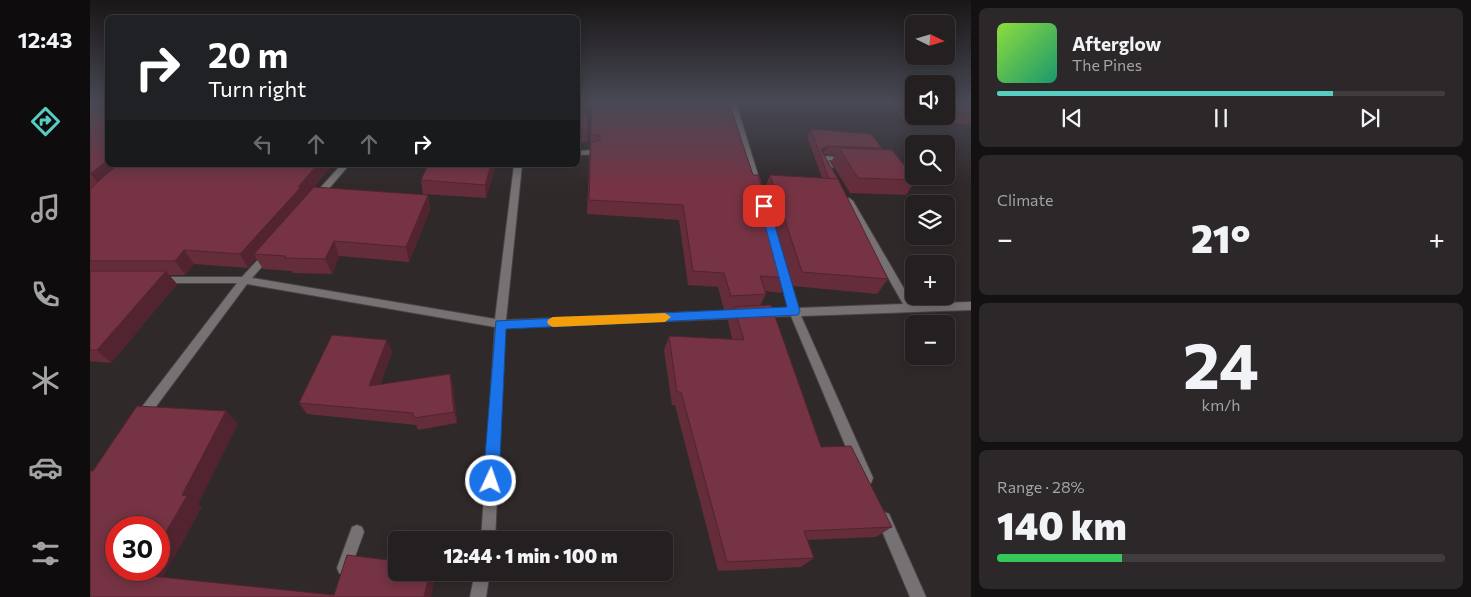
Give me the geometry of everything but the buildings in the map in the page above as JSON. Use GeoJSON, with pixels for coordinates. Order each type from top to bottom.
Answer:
{"type":"FeatureCollection","features":[{"type":"Feature","properties":{"kind":"street"},"geometry":{"type":"LineString","coordinates":[[741,131],[761,197]]}},
{"type":"Feature","properties":{"kind":"street"},"geometry":{"type":"LineString","coordinates":[[580,152],[594,152]]}},
{"type":"Feature","properties":{"kind":"street"},"geometry":{"type":"LineString","coordinates":[[833,174],[823,158],[852,159]]}},
{"type":"Feature","properties":{"kind":"street"},"geometry":{"type":"LineString","coordinates":[[308,208],[343,167]]}},
{"type":"Feature","properties":{"kind":"street"},"geometry":{"type":"LineString","coordinates":[[488,531],[500,324],[518,167]]}},
{"type":"Feature","properties":{"kind":"street"},"geometry":{"type":"LineString","coordinates":[[843,191],[911,309]]}},
{"type":"Feature","properties":{"kind":"street"},"geometry":{"type":"LineString","coordinates":[[138,422],[245,280],[276,244]]}},
{"type":"Feature","properties":{"kind":"street"},"geometry":{"type":"LineString","coordinates":[[780,260],[794,311],[872,491]]}},
{"type":"Feature","properties":{"kind":"street"},"geometry":{"type":"LineString","coordinates":[[148,280],[245,280],[500,324],[794,311],[971,306]]}},
{"type":"Feature","properties":{"kind":"street"},"geometry":{"type":"LineString","coordinates":[[880,508],[918,597]]}},
{"type":"Feature","properties":{"kind":"street"},"geometry":{"type":"LineString","coordinates":[[340,578],[357,532]]}},
{"type":"Feature","properties":{"kind":"street"},"geometry":{"type":"LineString","coordinates":[[478,597],[481,581]]}},
{"type":"Feature","properties":{"kind":"slow traffic"},"geometry":{"type":"LineString","coordinates":[[553,322],[665,317]]}},
{"type":"Feature","properties":{"kind":"route"},"geometry":{"type":"LineString","coordinates":[[491,481],[500,324],[794,311],[764,206]]}}]}
